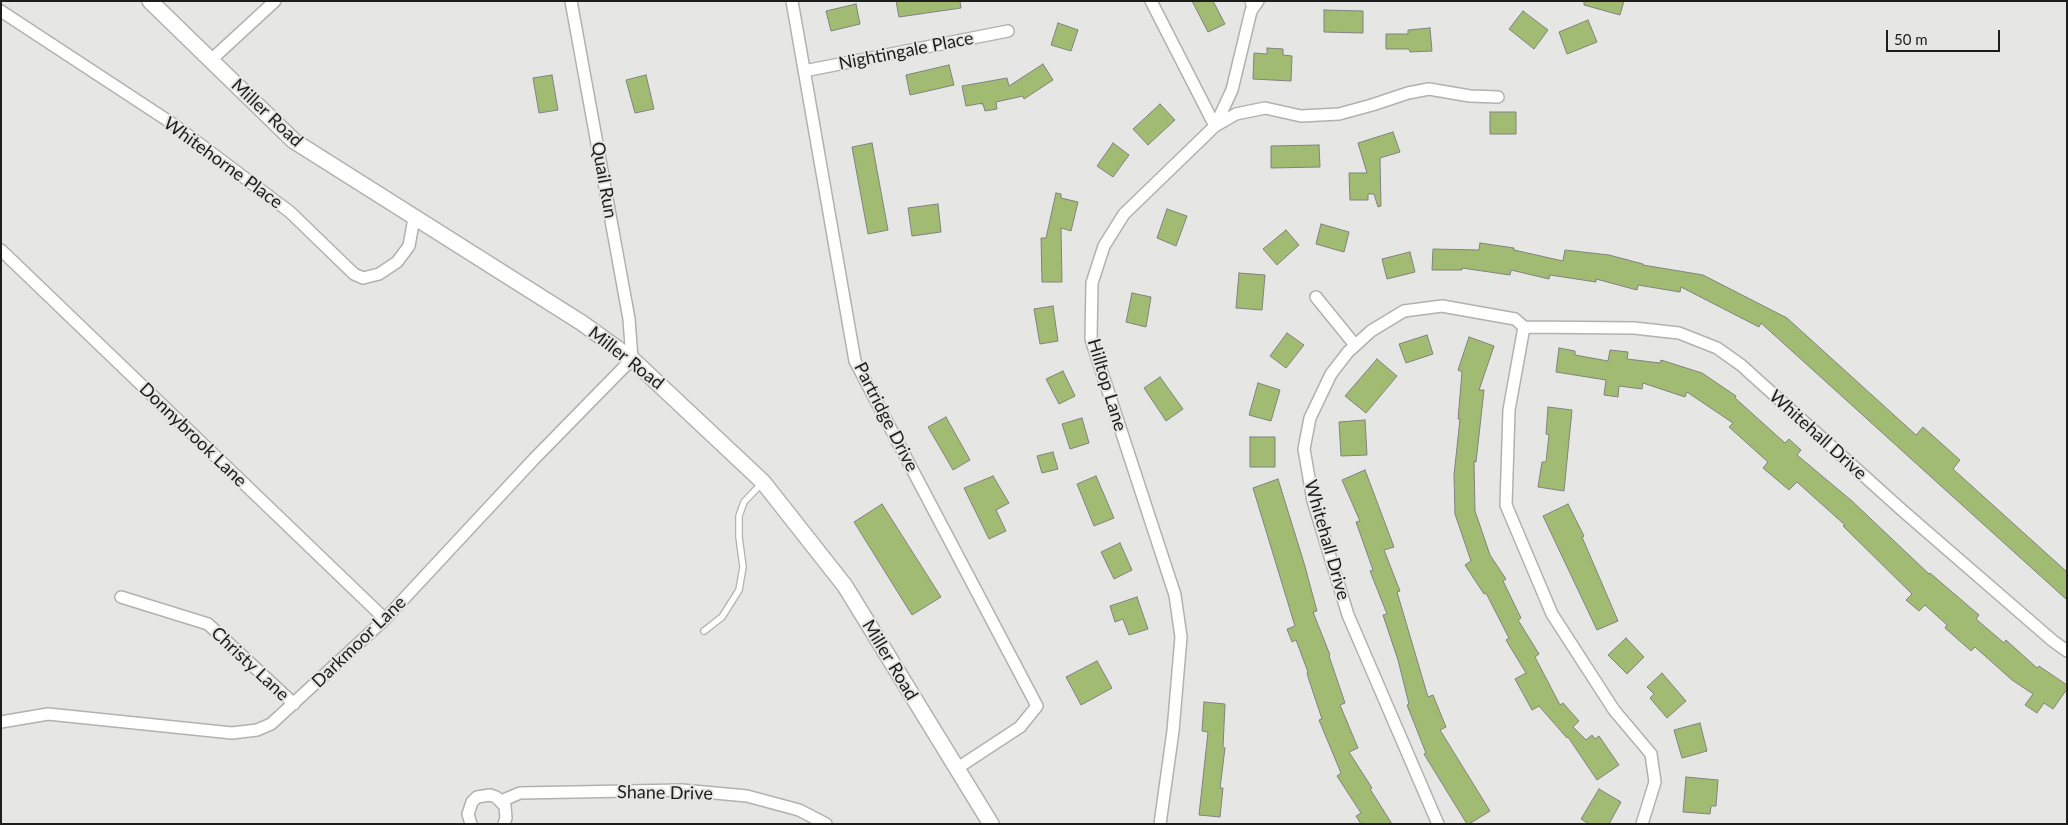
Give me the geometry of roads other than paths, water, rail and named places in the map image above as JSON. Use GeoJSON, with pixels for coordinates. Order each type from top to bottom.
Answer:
{"type":"FeatureCollection","features":[{"type":"Feature","properties":{"kind":"street","name":"Miller Road"},"geometry":{"type":"LineString","coordinates":[[150,1],[294,141],[566,313],[632,358],[763,482],[845,586],[991,824]]}},
{"type":"Feature","properties":{"kind":"street"},"geometry":{"type":"LineString","coordinates":[[211,60],[275,1]]}},
{"type":"Feature","properties":{"kind":"street","name":"Quail Run"},"geometry":{"type":"LineString","coordinates":[[571,1],[629,319],[632,358]]}},
{"type":"Feature","properties":{"kind":"street","name":"Partridge Drive"},"geometry":{"type":"LineString","coordinates":[[792,1],[856,361],[1037,706],[1020,727],[956,769]]}},
{"type":"Feature","properties":{"kind":"street"},"geometry":{"type":"LineString","coordinates":[[1151,1],[1215,126]]}},
{"type":"Feature","properties":{"kind":"street"},"geometry":{"type":"LineString","coordinates":[[1215,126],[1232,90],[1252,4]]}},
{"type":"Feature","properties":{"kind":"street","name":"Whitehorne Place"},"geometry":{"type":"LineString","coordinates":[[1,11],[173,124],[282,206],[354,274],[363,278],[379,274],[397,262],[408,246],[414,218]]}},
{"type":"Feature","properties":{"kind":"street","name":"Nightingale Place"},"geometry":{"type":"LineString","coordinates":[[804,71],[1008,31]]}},
{"type":"Feature","properties":{"kind":"street","name":"Hilltop Lane"},"geometry":{"type":"LineString","coordinates":[[1160,824],[1173,731],[1181,637],[1175,595],[1091,339],[1092,283],[1104,246],[1124,214],[1215,126],[1236,114],[1266,108],[1301,116],[1339,114],[1408,93],[1429,89],[1470,96],[1498,97]]}},
{"type":"Feature","properties":{"kind":"street","name":"Donnybrook Lane"},"geometry":{"type":"LineString","coordinates":[[1,250],[385,620]]}},
{"type":"Feature","properties":{"kind":"street"},"geometry":{"type":"LineString","coordinates":[[1316,297],[1355,345]]}},
{"type":"Feature","properties":{"kind":"street","name":"Whitehall Drive"},"geometry":{"type":"LineString","coordinates":[[1438,824],[1348,615],[1313,501],[1304,449],[1310,418],[1331,374],[1355,345],[1371,331],[1404,311],[1442,306],[1515,319],[1524,327],[1634,328],[1678,333],[1717,348],[1741,365],[1903,511],[2067,651]]}},
{"type":"Feature","properties":{"kind":"street"},"geometry":{"type":"LineString","coordinates":[[1524,327],[1509,410],[1506,505],[1552,614],[1614,710],[1651,754],[1654,782],[1642,824]]}},
{"type":"Feature","properties":{"kind":"street","name":"Darkmoor Lane"},"geometry":{"type":"LineString","coordinates":[[1,722],[48,714],[232,733],[257,730],[271,724],[385,620],[534,459],[632,358]]}},
{"type":"Feature","properties":{"kind":"street","name":"Christy Lane"},"geometry":{"type":"LineString","coordinates":[[120,597],[208,624],[294,704]]}},
{"type":"Feature","properties":{"kind":"street","name":"Shane Drive"},"geometry":{"type":"LineString","coordinates":[[471,824],[468,814],[469,807],[477,797],[490,795],[501,801],[520,793],[682,790],[747,796],[799,810],[826,824]]}},
{"type":"Feature","properties":{"kind":"street"},"geometry":{"type":"LineString","coordinates":[[501,801],[506,812],[504,824]]}},
{"type":"Feature","properties":{"kind":"lane"},"geometry":{"type":"LineString","coordinates":[[704,631],[722,617],[739,590],[743,567],[739,537],[739,516],[744,502],[763,482]]}}]}
